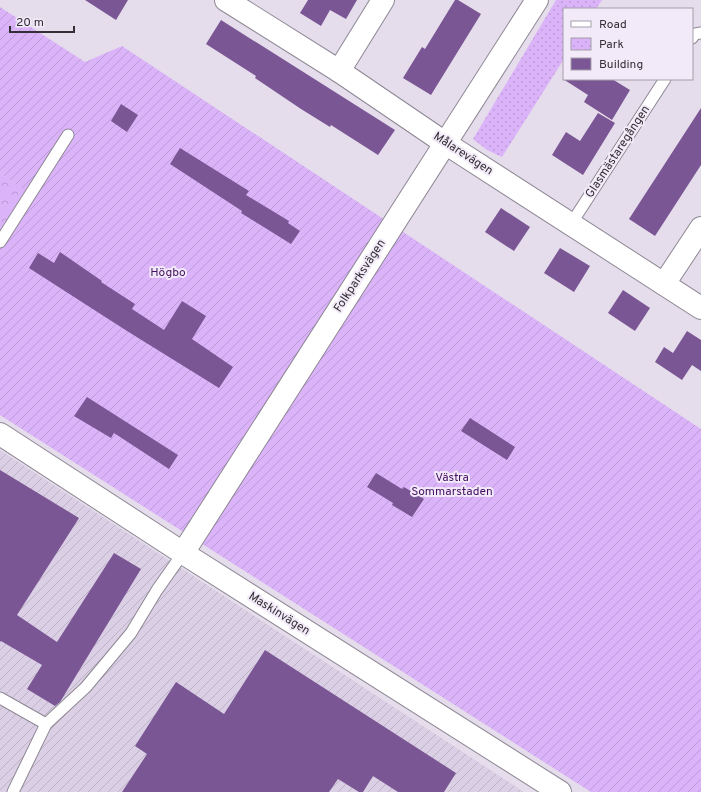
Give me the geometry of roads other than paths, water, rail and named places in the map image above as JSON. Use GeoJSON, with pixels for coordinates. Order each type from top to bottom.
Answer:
{"type":"FeatureCollection","features":[{"type":"Feature","properties":{"kind":"street","name":"Målarevägen"},"geometry":{"type":"LineString","coordinates":[[226,0],[339,70],[445,143],[701,308]]}},
{"type":"Feature","properties":{"kind":"street"},"geometry":{"type":"LineString","coordinates":[[339,70],[383,0]]}},
{"type":"Feature","properties":{"kind":"street","name":"Folkparksvägen"},"geometry":{"type":"LineString","coordinates":[[183,553],[536,0]]}},
{"type":"Feature","properties":{"kind":"street"},"geometry":{"type":"LineString","coordinates":[[664,284],[701,228]]}},
{"type":"Feature","properties":{"kind":"street","name":"Maskinvägen"},"geometry":{"type":"LineString","coordinates":[[0,434],[183,553],[560,792]]}},
{"type":"Feature","properties":{"kind":"lane","name":"Glasmästaregången"},"geometry":{"type":"LineString","coordinates":[[571,224],[664,80]]}},
{"type":"Feature","properties":{"kind":"lane"},"geometry":{"type":"LineString","coordinates":[[0,242],[68,135]]}},
{"type":"Feature","properties":{"kind":"lane"},"geometry":{"type":"LineString","coordinates":[[12,792],[46,724],[86,687],[131,633],[157,590],[183,553]]}},
{"type":"Feature","properties":{"kind":"lane"},"geometry":{"type":"LineString","coordinates":[[0,698],[46,724]]}},
{"type":"Feature","properties":{"kind":"park label","name":"Högbo"},"geometry":{"type":"Point","coordinates":[168,273]}},
{"type":"Feature","properties":{"kind":"park label","name":"Västra Sommarstaden"},"geometry":{"type":"Point","coordinates":[452,485]}}]}
